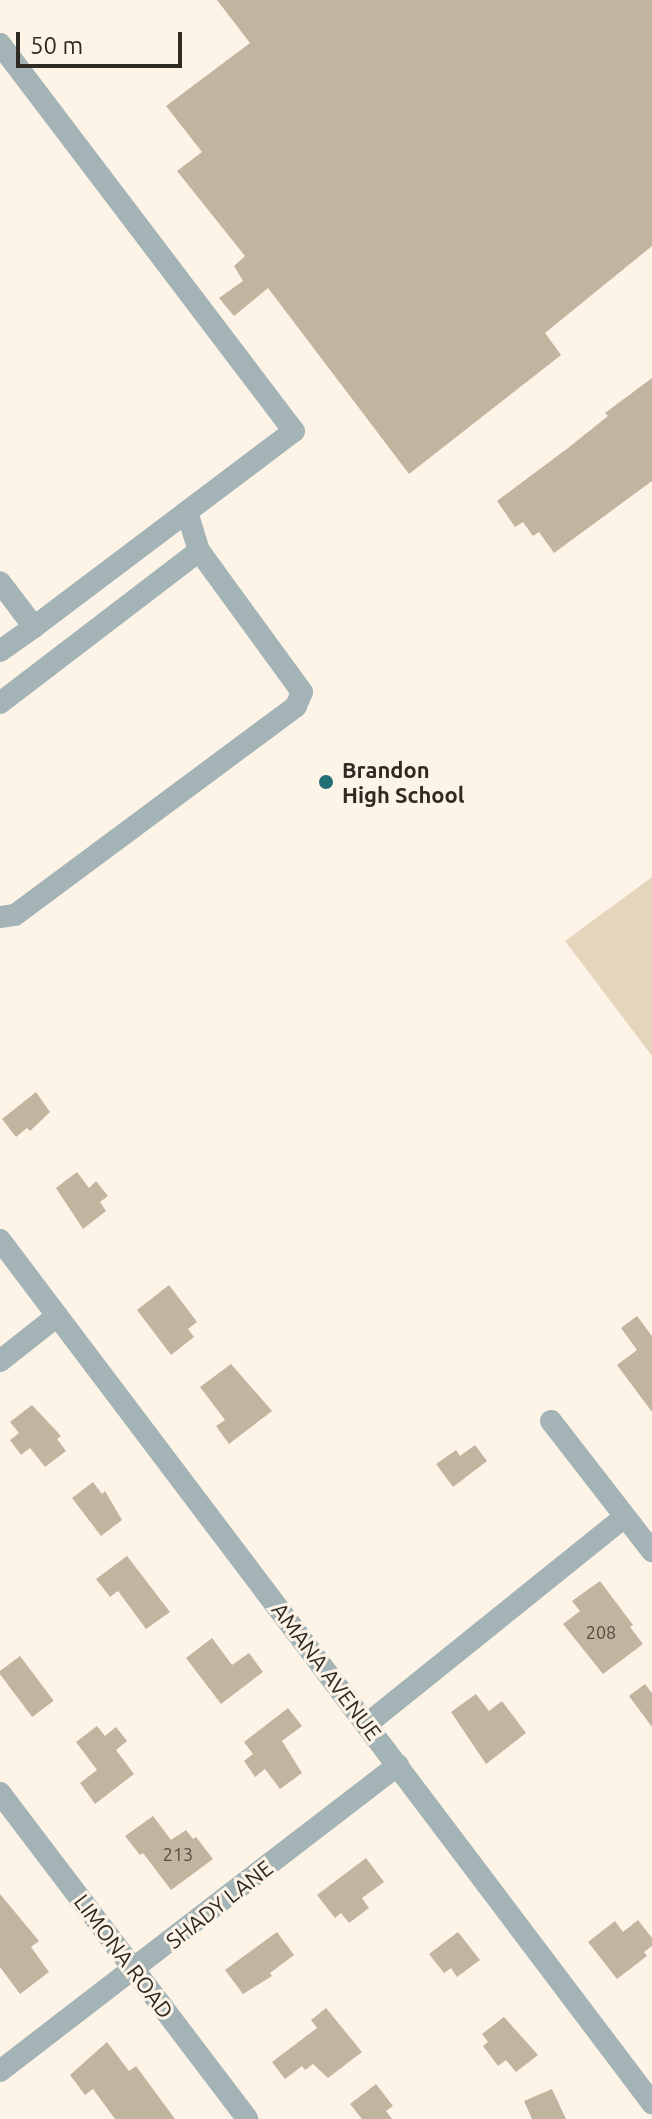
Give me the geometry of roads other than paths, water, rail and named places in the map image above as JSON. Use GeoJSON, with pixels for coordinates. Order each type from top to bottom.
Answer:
{"type":"FeatureCollection","features":[{"type":"Feature","properties":{"kind":"street"},"geometry":{"type":"LineString","coordinates":[[0,44],[294,431],[0,651]]}},
{"type":"Feature","properties":{"kind":"street"},"geometry":{"type":"LineString","coordinates":[[0,917],[15,915],[296,706],[302,692],[199,551],[187,512]]}},
{"type":"Feature","properties":{"kind":"street"},"geometry":{"type":"LineString","coordinates":[[0,703],[199,551]]}},
{"type":"Feature","properties":{"kind":"street"},"geometry":{"type":"LineString","coordinates":[[0,582],[34,627]]}},
{"type":"Feature","properties":{"kind":"street","name":"AMANA AVENUE"},"geometry":{"type":"LineString","coordinates":[[0,1240],[652,2103]]}},
{"type":"Feature","properties":{"kind":"street"},"geometry":{"type":"LineString","coordinates":[[0,1361],[57,1316]]}},
{"type":"Feature","properties":{"kind":"street"},"geometry":{"type":"LineString","coordinates":[[551,1421],[652,1551]]}},
{"type":"Feature","properties":{"kind":"street"},"geometry":{"type":"LineString","coordinates":[[367,1724],[624,1517]]}},
{"type":"Feature","properties":{"kind":"street","name":"SHADY LANE"},"geometry":{"type":"LineString","coordinates":[[0,2071],[398,1765]]}},
{"type":"Feature","properties":{"kind":"street","name":"LIMONA ROAD"},"geometry":{"type":"LineString","coordinates":[[0,1793],[247,2119]]}},
{"type":"Feature","properties":{"kind":"place","name":"Brandon High School"},"geometry":{"type":"Point","coordinates":[326,782]}}]}
